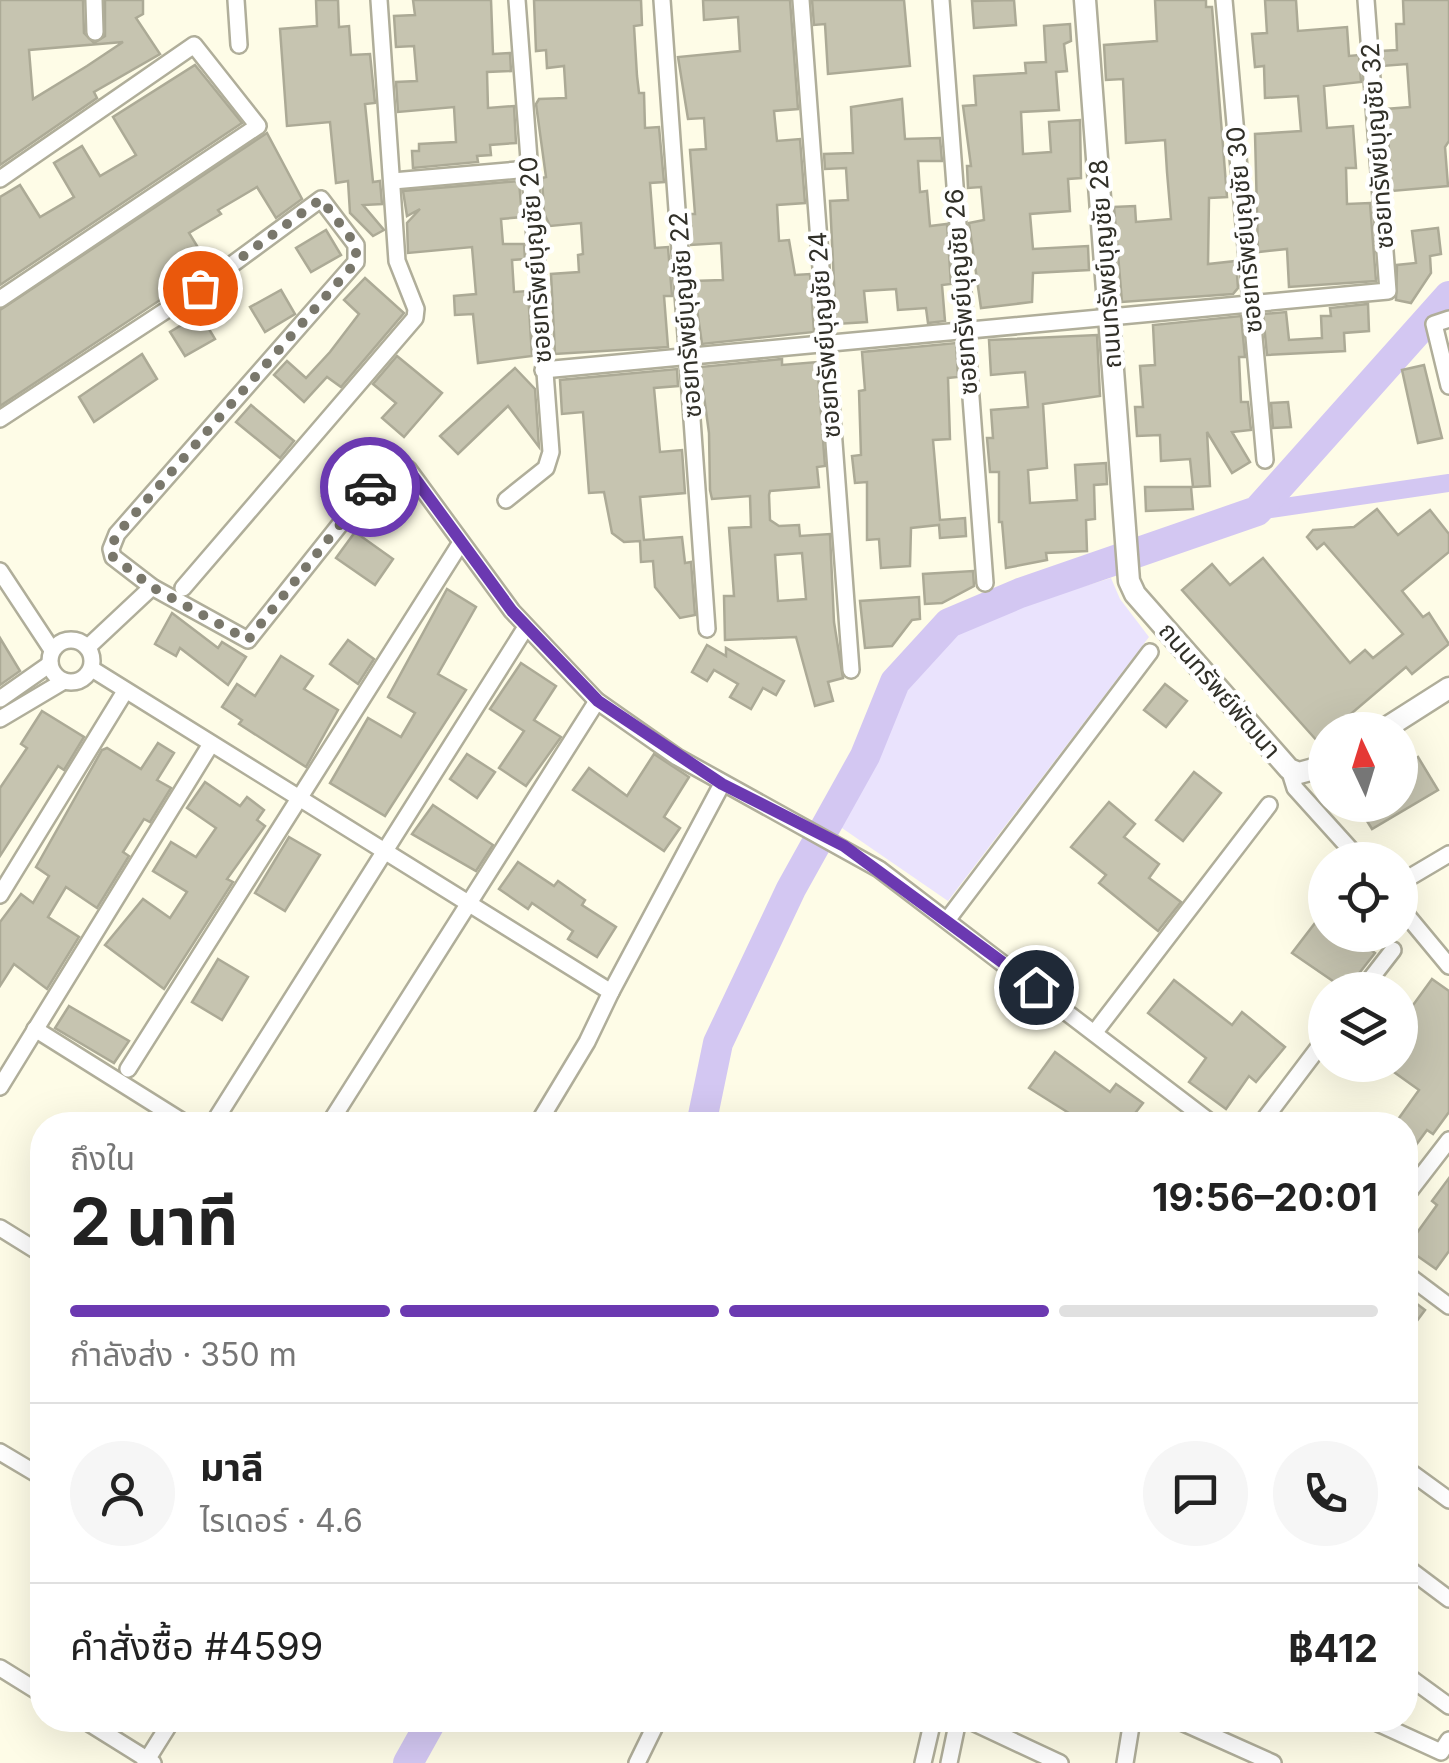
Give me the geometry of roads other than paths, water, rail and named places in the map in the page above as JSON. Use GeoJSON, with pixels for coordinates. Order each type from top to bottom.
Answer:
{"type":"FeatureCollection","features":[{"type":"Feature","properties":{"kind":"street"},"geometry":{"type":"LineString","coordinates":[[94,0],[96,32]]}},
{"type":"Feature","properties":{"kind":"street"},"geometry":{"type":"LineString","coordinates":[[236,0],[239,45]]}},
{"type":"Feature","properties":{"kind":"street"},"geometry":{"type":"LineString","coordinates":[[183,588],[414,318],[416,309],[397,261],[380,0]]}},
{"type":"Feature","properties":{"kind":"street","name":"ซอยทรัพย์บุญชัย 20"},"geometry":{"type":"LineString","coordinates":[[506,500],[550,462],[517,0]]}},
{"type":"Feature","properties":{"kind":"street","name":"ซอยทรัพย์บุญชัย 22"},"geometry":{"type":"LineString","coordinates":[[662,0],[707,629]]}},
{"type":"Feature","properties":{"kind":"street","name":"ซอยทรัพย์บุญชัย 24"},"geometry":{"type":"LineString","coordinates":[[801,0],[850,670]]}},
{"type":"Feature","properties":{"kind":"street","name":"ซอยทรัพย์บุญชัย 26"},"geometry":{"type":"LineString","coordinates":[[941,0],[985,583]]}},
{"type":"Feature","properties":{"kind":"street","name":"ถนนทรัพย์บุญชัย 28"},"geometry":{"type":"LineString","coordinates":[[1084,0],[1129,581]]}},
{"type":"Feature","properties":{"kind":"street","name":"ซอยทรัพย์บุญชัย 30"},"geometry":{"type":"LineString","coordinates":[[1224,0],[1266,460]]}},
{"type":"Feature","properties":{"kind":"street","name":"ซอยทรัพย์บุญชัย 32"},"geometry":{"type":"LineString","coordinates":[[1250,304],[1388,292],[1366,0]]}},
{"type":"Feature","properties":{"kind":"street"},"geometry":{"type":"LineString","coordinates":[[0,178],[194,45],[258,126],[0,299]]}},
{"type":"Feature","properties":{"kind":"street"},"geometry":{"type":"LineString","coordinates":[[392,181],[529,169]]}},
{"type":"Feature","properties":{"kind":"street"},"geometry":{"type":"LineString","coordinates":[[0,419],[200,288],[321,199],[356,245],[356,262],[112,542],[113,557],[152,587],[242,640],[256,636],[330,536],[391,466],[408,469],[460,544],[526,627],[598,701],[722,784],[844,846],[948,919],[1198,1112]]}},
{"type":"Feature","properties":{"kind":"street"},"geometry":{"type":"LineString","coordinates":[[543,370],[1250,304]]}},
{"type":"Feature","properties":{"kind":"street"},"geometry":{"type":"LineString","coordinates":[[1449,319],[1434,324],[1449,386]]}},
{"type":"Feature","properties":{"kind":"street"},"geometry":{"type":"LineString","coordinates":[[128,1069],[460,544]]}},
{"type":"Feature","properties":{"kind":"street"},"geometry":{"type":"LineString","coordinates":[[0,571],[64,681]]}},
{"type":"Feature","properties":{"kind":"street","name":"ถนนทรัพย์พัฒนา"},"geometry":{"type":"LineString","coordinates":[[1129,581],[1140,600],[1289,769],[1308,772]]}},
{"type":"Feature","properties":{"kind":"street"},"geometry":{"type":"LineString","coordinates":[[88,647],[152,587]]}},
{"type":"Feature","properties":{"kind":"street"},"geometry":{"type":"LineString","coordinates":[[220,1112],[526,627]]}},
{"type":"Feature","properties":{"kind":"street"},"geometry":{"type":"LineString","coordinates":[[0,699],[69,639],[88,647]]}},
{"type":"Feature","properties":{"kind":"street"},"geometry":{"type":"LineString","coordinates":[[88,647],[92,669],[124,693],[611,992]]}},
{"type":"Feature","properties":{"kind":"street"},"geometry":{"type":"LineString","coordinates":[[948,919],[1150,652]]}},
{"type":"Feature","properties":{"kind":"street"},"geometry":{"type":"LineString","coordinates":[[0,719],[64,681],[75,682],[92,669]]}},
{"type":"Feature","properties":{"kind":"street"},"geometry":{"type":"LineString","coordinates":[[1411,712],[1449,688]]}},
{"type":"Feature","properties":{"kind":"street"},"geometry":{"type":"LineString","coordinates":[[0,894],[124,693]]}},
{"type":"Feature","properties":{"kind":"street"},"geometry":{"type":"LineString","coordinates":[[337,1112],[598,701]]}},
{"type":"Feature","properties":{"kind":"street"},"geometry":{"type":"LineString","coordinates":[[0,1087],[212,744]]}},
{"type":"Feature","properties":{"kind":"street"},"geometry":{"type":"LineString","coordinates":[[1289,769],[1295,788],[1344,842]]}},
{"type":"Feature","properties":{"kind":"street"},"geometry":{"type":"LineString","coordinates":[[546,1112],[587,1042],[722,784]]}},
{"type":"Feature","properties":{"kind":"street"},"geometry":{"type":"LineString","coordinates":[[1096,1032],[1269,805]]}},
{"type":"Feature","properties":{"kind":"street"},"geometry":{"type":"LineString","coordinates":[[1418,872],[1449,854]]}},
{"type":"Feature","properties":{"kind":"street"},"geometry":{"type":"LineString","coordinates":[[1418,929],[1449,966]]}},
{"type":"Feature","properties":{"kind":"street"},"geometry":{"type":"LineString","coordinates":[[1376,972],[1391,952]]}},
{"type":"Feature","properties":{"kind":"street"},"geometry":{"type":"LineString","coordinates":[[36,1029],[167,1112]]}},
{"type":"Feature","properties":{"kind":"street"},"geometry":{"type":"LineString","coordinates":[[1270,1112],[1308,1061]]}},
{"type":"Feature","properties":{"kind":"street"},"geometry":{"type":"LineString","coordinates":[[1418,1180],[1449,1140]]}},
{"type":"Feature","properties":{"kind":"street"},"geometry":{"type":"LineString","coordinates":[[0,1228],[30,1247]]}},
{"type":"Feature","properties":{"kind":"street"},"geometry":{"type":"LineString","coordinates":[[1418,1283],[1449,1306]]}},
{"type":"Feature","properties":{"kind":"street"},"geometry":{"type":"LineString","coordinates":[[0,1452],[30,1470]]}},
{"type":"Feature","properties":{"kind":"street"},"geometry":{"type":"LineString","coordinates":[[1418,1477],[1449,1500]]}},
{"type":"Feature","properties":{"kind":"street"},"geometry":{"type":"LineString","coordinates":[[1418,1576],[1449,1600]]}},
{"type":"Feature","properties":{"kind":"street"},"geometry":{"type":"LineString","coordinates":[[0,1668],[30,1687]]}},
{"type":"Feature","properties":{"kind":"street"},"geometry":{"type":"LineString","coordinates":[[1418,1683],[1449,1706]]}},
{"type":"Feature","properties":{"kind":"street"},"geometry":{"type":"LineString","coordinates":[[103,1732],[149,1762],[165,1732]]}},
{"type":"Feature","properties":{"kind":"street"},"geometry":{"type":"LineString","coordinates":[[637,1763],[652,1732]]}},
{"type":"Feature","properties":{"kind":"street"},"geometry":{"type":"LineString","coordinates":[[923,1763],[929,1732]]}},
{"type":"Feature","properties":{"kind":"street"},"geometry":{"type":"LineString","coordinates":[[949,1763],[955,1732]]}},
{"type":"Feature","properties":{"kind":"street"},"geometry":{"type":"LineString","coordinates":[[994,1732],[1060,1763]]}},
{"type":"Feature","properties":{"kind":"street"},"geometry":{"type":"LineString","coordinates":[[1126,1763],[1130,1732]]}},
{"type":"Feature","properties":{"kind":"street"},"geometry":{"type":"LineString","coordinates":[[1204,1732],[1273,1763]]}},
{"type":"Feature","properties":{"kind":"street"},"geometry":{"type":"LineString","coordinates":[[1398,1732],[1442,1752],[1449,1740]]}},
{"type":"Feature","properties":{"kind":"waterway"},"geometry":{"type":"LineString","coordinates":[[704,1112],[718,1043],[791,889],[865,756],[895,682],[949,623],[1020,593],[1257,511],[1449,296]]}},
{"type":"Feature","properties":{"kind":"waterway"},"geometry":{"type":"LineString","coordinates":[[1257,511],[1449,483]]}},
{"type":"Feature","properties":{"kind":"waterway"},"geometry":{"type":"LineString","coordinates":[[408,1763],[425,1732]]}}]}
